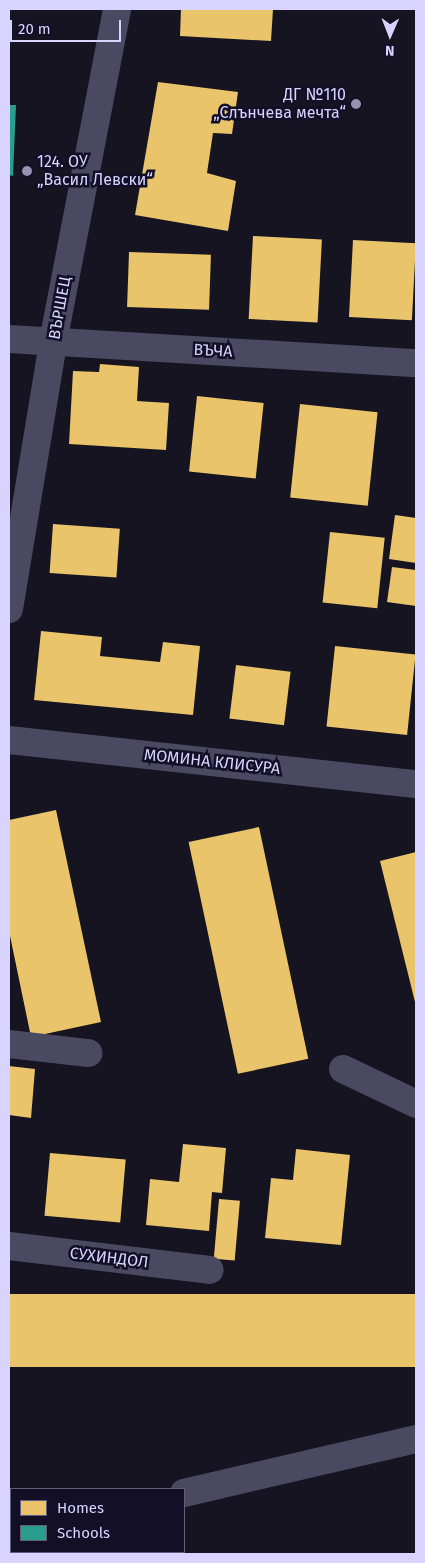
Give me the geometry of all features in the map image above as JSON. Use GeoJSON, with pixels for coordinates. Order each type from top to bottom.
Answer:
{"type":"FeatureCollection","features":[{"type":"Feature","properties":{"kind":"street","name":"ВЪРШЕЦ"},"geometry":{"type":"LineString","coordinates":[[9,609],[53,342],[117,9]]}},
{"type":"Feature","properties":{"kind":"street","name":"ВЪЧА"},"geometry":{"type":"LineString","coordinates":[[9,340],[416,362]]}},
{"type":"Feature","properties":{"kind":"street","name":"МОМИНА КЛИСУРА"},"geometry":{"type":"LineString","coordinates":[[9,740],[416,784]]}},
{"type":"Feature","properties":{"kind":"street"},"geometry":{"type":"LineString","coordinates":[[9,1044],[88,1053]]}},
{"type":"Feature","properties":{"kind":"street"},"geometry":{"type":"LineString","coordinates":[[343,1069],[416,1104]]}},
{"type":"Feature","properties":{"kind":"street","name":"СУХИНДОЛ"},"geometry":{"type":"LineString","coordinates":[[9,1246],[210,1270]]}},
{"type":"Feature","properties":{"kind":"street"},"geometry":{"type":"LineString","coordinates":[[185,1493],[416,1439]]}},
{"type":"Feature","properties":{"kind":"building: Homes"},"geometry":{"type":"Polygon","coordinates":[[[181,9],[273,9],[271,41],[180,36],[181,9]]]}},
{"type":"Feature","properties":{"kind":"building: Homes"},"geometry":{"type":"Polygon","coordinates":[[[158,82],[238,92],[232,134],[213,133],[207,173],[236,181],[228,231],[135,215],[158,82]]]}},
{"type":"Feature","properties":{"kind":"building: Homes"},"geometry":{"type":"Polygon","coordinates":[[[253,236],[322,240],[318,322],[249,319],[253,236]]]}},
{"type":"Feature","properties":{"kind":"building: Homes"},"geometry":{"type":"Polygon","coordinates":[[[353,240],[416,243],[412,320],[349,317],[353,240]]]}},
{"type":"Feature","properties":{"kind":"building: Homes"},"geometry":{"type":"Polygon","coordinates":[[[129,252],[211,255],[209,310],[127,307],[129,252]]]}},
{"type":"Feature","properties":{"kind":"building: Homes"},"geometry":{"type":"Polygon","coordinates":[[[100,364],[139,367],[137,401],[169,403],[166,450],[69,444],[73,371],[99,372],[100,364]]]}},
{"type":"Feature","properties":{"kind":"building: Homes"},"geometry":{"type":"Polygon","coordinates":[[[197,396],[264,403],[256,479],[189,472],[197,396]]]}},
{"type":"Feature","properties":{"kind":"building: Homes"},"geometry":{"type":"Polygon","coordinates":[[[300,404],[378,412],[368,506],[290,497],[300,404]]]}},
{"type":"Feature","properties":{"kind":"building: Homes"},"geometry":{"type":"Polygon","coordinates":[[[395,515],[416,518],[416,563],[389,559],[395,515]]]}},
{"type":"Feature","properties":{"kind":"building: Homes"},"geometry":{"type":"Polygon","coordinates":[[[53,524],[120,529],[116,578],[50,573],[53,524]]]}},
{"type":"Feature","properties":{"kind":"building: Homes"},"geometry":{"type":"Polygon","coordinates":[[[330,532],[385,538],[377,608],[323,603],[330,532]]]}},
{"type":"Feature","properties":{"kind":"building: Homes"},"geometry":{"type":"Polygon","coordinates":[[[392,567],[416,570],[416,606],[387,602],[392,567]]]}},
{"type":"Feature","properties":{"kind":"building: Homes"},"geometry":{"type":"Polygon","coordinates":[[[41,631],[102,637],[100,656],[160,662],[163,642],[200,646],[193,715],[34,700],[41,631]]]}},
{"type":"Feature","properties":{"kind":"building: Homes"},"geometry":{"type":"Polygon","coordinates":[[[335,646],[416,654],[407,735],[327,727],[335,646]]]}},
{"type":"Feature","properties":{"kind":"building: Homes"},"geometry":{"type":"Polygon","coordinates":[[[236,665],[291,672],[284,725],[229,719],[236,665]]]}},
{"type":"Feature","properties":{"kind":"building: Homes"},"geometry":{"type":"Polygon","coordinates":[[[56,810],[101,1022],[31,1037],[9,931],[9,820],[56,810]]]}},
{"type":"Feature","properties":{"kind":"building: Homes"},"geometry":{"type":"Polygon","coordinates":[[[259,827],[308,1059],[238,1074],[189,842],[259,827]]]}},
{"type":"Feature","properties":{"kind":"building: Homes"},"geometry":{"type":"Polygon","coordinates":[[[416,852],[416,1006],[380,861],[416,852]]]}},
{"type":"Feature","properties":{"kind":"building: Homes"},"geometry":{"type":"Polygon","coordinates":[[[9,1066],[35,1069],[31,1118],[9,1115],[9,1066]]]}},
{"type":"Feature","properties":{"kind":"building: Homes"},"geometry":{"type":"Polygon","coordinates":[[[183,1144],[226,1148],[222,1193],[212,1192],[209,1231],[146,1225],[150,1179],[179,1182],[183,1144]]]}},
{"type":"Feature","properties":{"kind":"building: Homes"},"geometry":{"type":"Polygon","coordinates":[[[296,1149],[350,1155],[341,1245],[265,1238],[271,1178],[293,1180],[296,1149]]]}},
{"type":"Feature","properties":{"kind":"building: Homes"},"geometry":{"type":"Polygon","coordinates":[[[50,1153],[126,1160],[120,1222],[45,1216],[50,1153]]]}},
{"type":"Feature","properties":{"kind":"building: Homes"},"geometry":{"type":"Polygon","coordinates":[[[219,1199],[240,1201],[235,1261],[214,1259],[219,1199]]]}},
{"type":"Feature","properties":{"kind":"building: Homes"},"geometry":{"type":"Polygon","coordinates":[[[9,1294],[416,1294],[416,1367],[9,1367],[9,1294]]]}},
{"type":"Feature","properties":{"kind":"building: Schools"},"geometry":{"type":"Polygon","coordinates":[[[9,105],[16,105],[13,176],[9,175],[9,105]]]}},
{"type":"Feature","properties":{"kind":"place","name":"ДГ №110 „Слънчева мечта“"},"geometry":{"type":"Point","coordinates":[356,104]}},
{"type":"Feature","properties":{"kind":"place","name":"124. ОУ „Васил Левски“"},"geometry":{"type":"Point","coordinates":[27,171]}}]}
